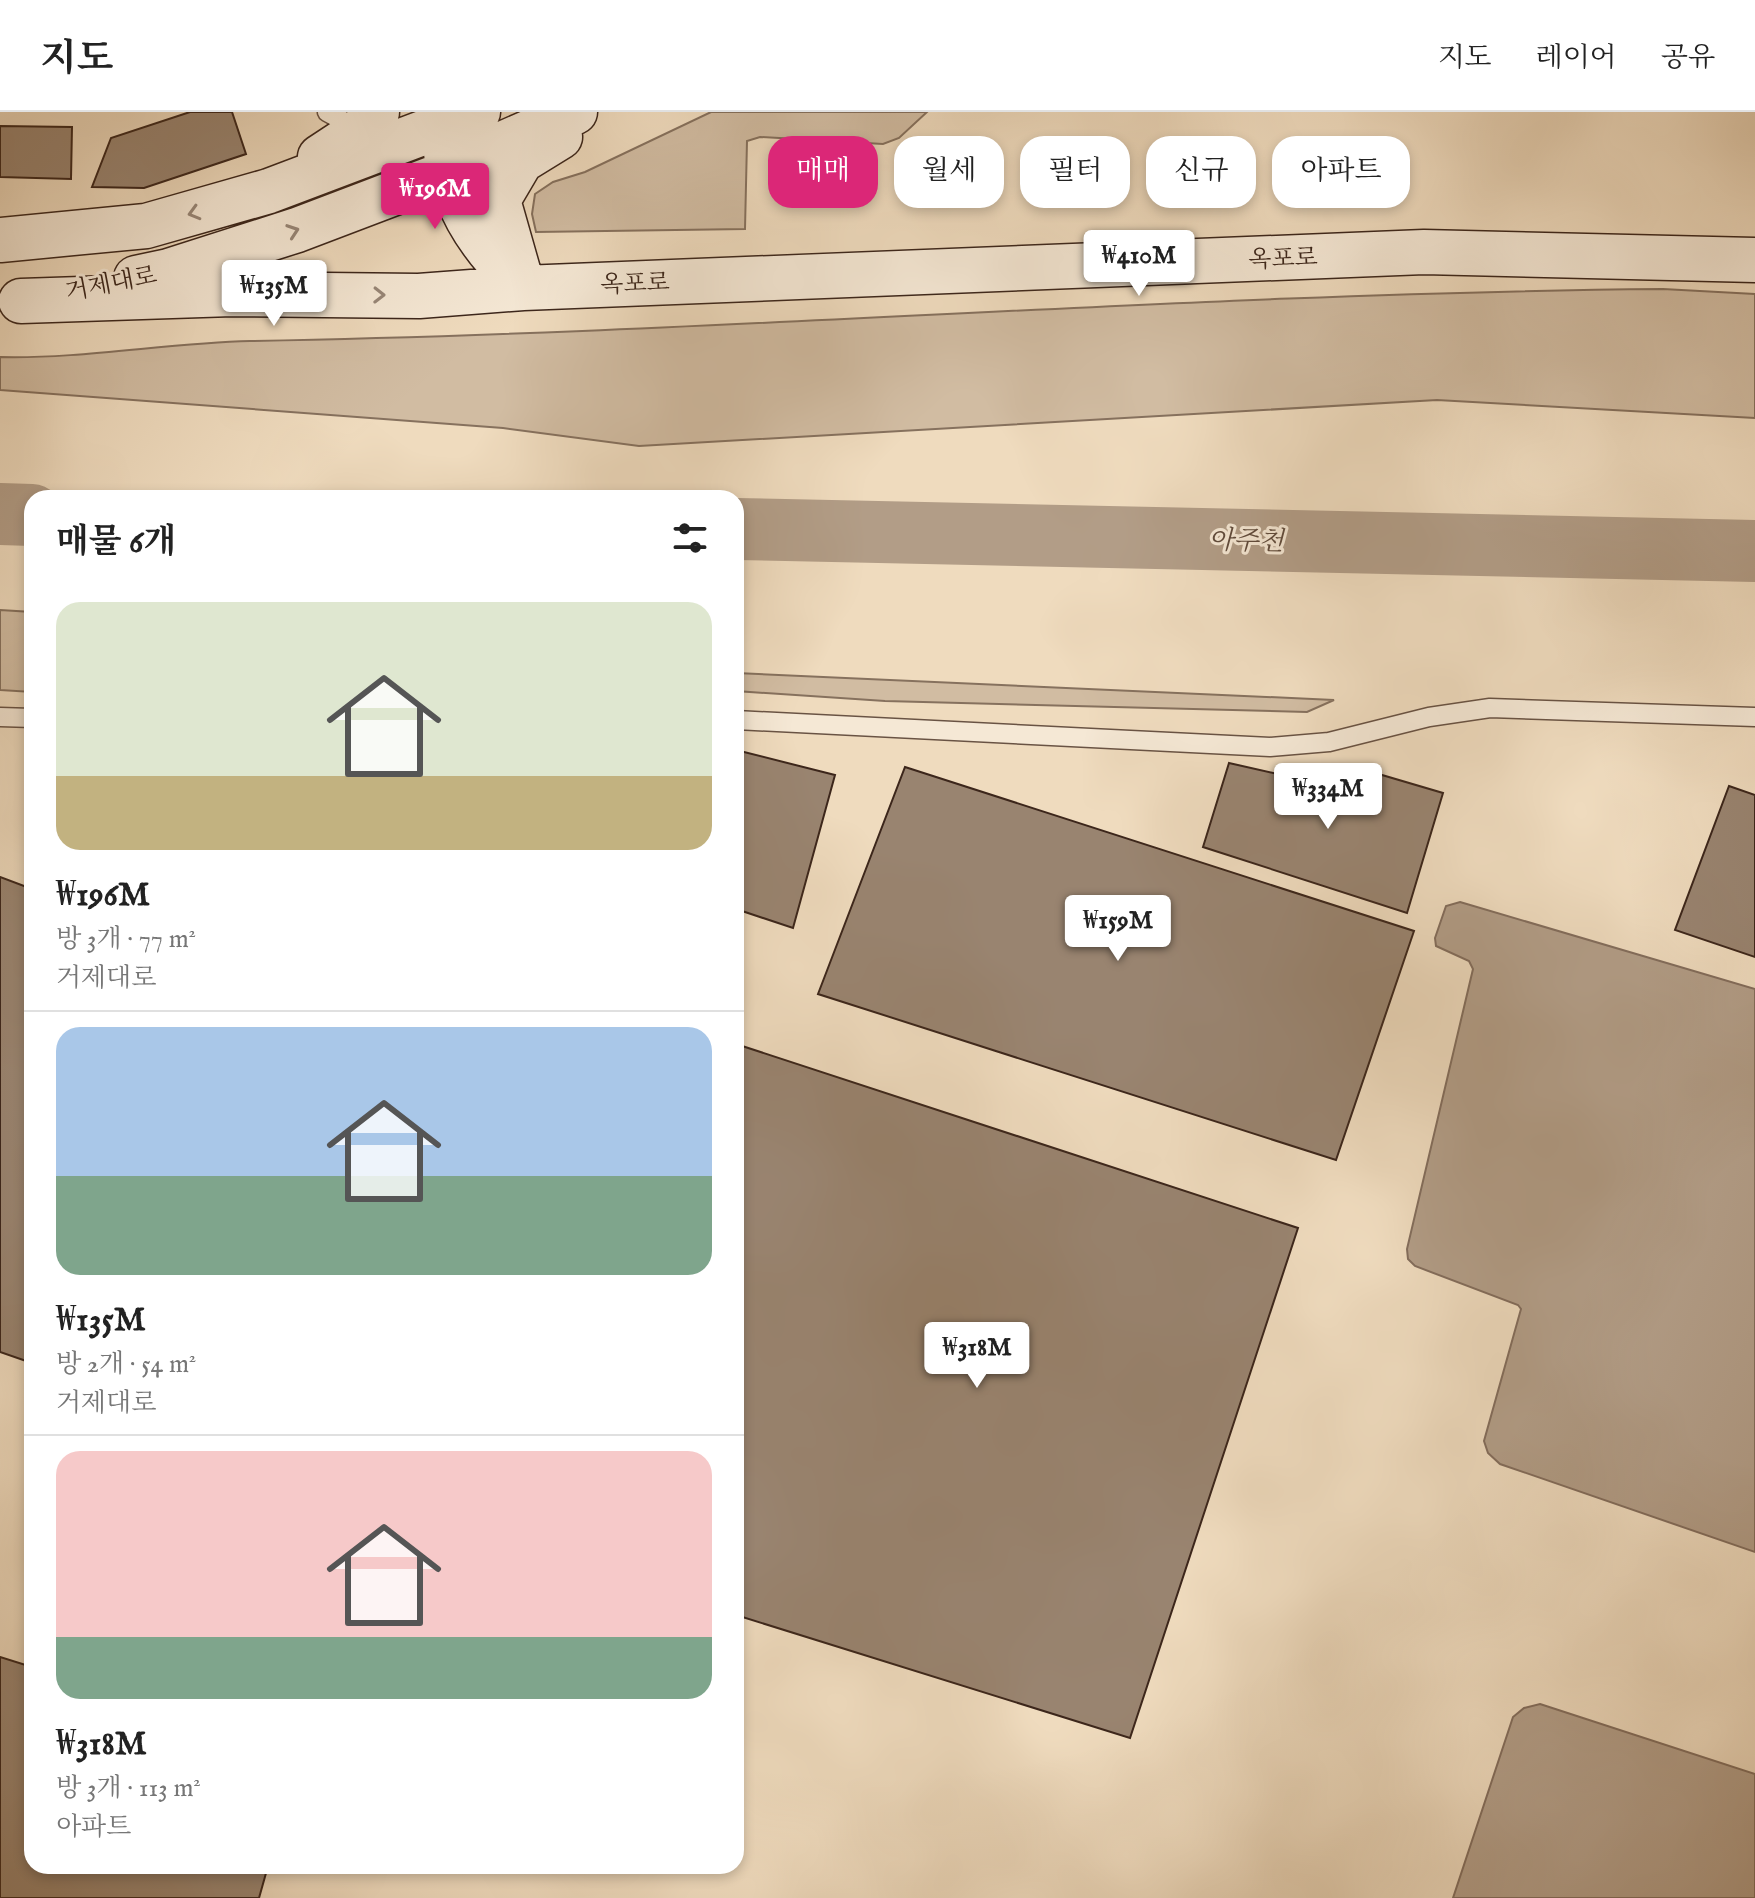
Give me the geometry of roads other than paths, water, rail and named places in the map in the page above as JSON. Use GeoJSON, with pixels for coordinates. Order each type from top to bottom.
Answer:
{"type":"FeatureCollection","features":[{"type":"Feature","properties":{"kind":"street","name":"거제대로"},"geometry":{"type":"LineString","coordinates":[[10,301],[169,271],[297,230],[447,173],[482,153],[575,112]]}},
{"type":"Feature","properties":{"kind":"street"},"geometry":{"type":"LineString","coordinates":[[523,288],[498,200],[521,161],[600,112]]}},
{"type":"Feature","properties":{"kind":"street"},"geometry":{"type":"LineString","coordinates":[[269,191],[355,118]]}},
{"type":"Feature","properties":{"kind":"street","name":"거제대로"},"geometry":{"type":"LineString","coordinates":[[0,240],[146,226],[269,191],[461,120]]}},
{"type":"Feature","properties":{"kind":"street"},"geometry":{"type":"LineString","coordinates":[[461,120],[447,173],[475,233],[488,253],[523,288]]}},
{"type":"Feature","properties":{"kind":"street","name":"옥포로"},"geometry":{"type":"LineString","coordinates":[[10,301],[232,294],[419,296],[523,288],[1424,252],[1755,260]]}},
{"type":"Feature","properties":{"kind":"lane"},"geometry":{"type":"LineString","coordinates":[[744,720],[1270,747],[1329,742],[1429,717],[1490,708],[1755,717]]}},
{"type":"Feature","properties":{"kind":"lane"},"geometry":{"type":"LineString","coordinates":[[0,717],[24,718]]}},
{"type":"Feature","properties":{"kind":"waterway","name":"아주천"},"geometry":{"type":"LineString","coordinates":[[0,514],[24,515]]}},
{"type":"Feature","properties":{"kind":"waterway","name":"아주천"},"geometry":{"type":"LineString","coordinates":[[744,529],[1755,551]]}}]}
